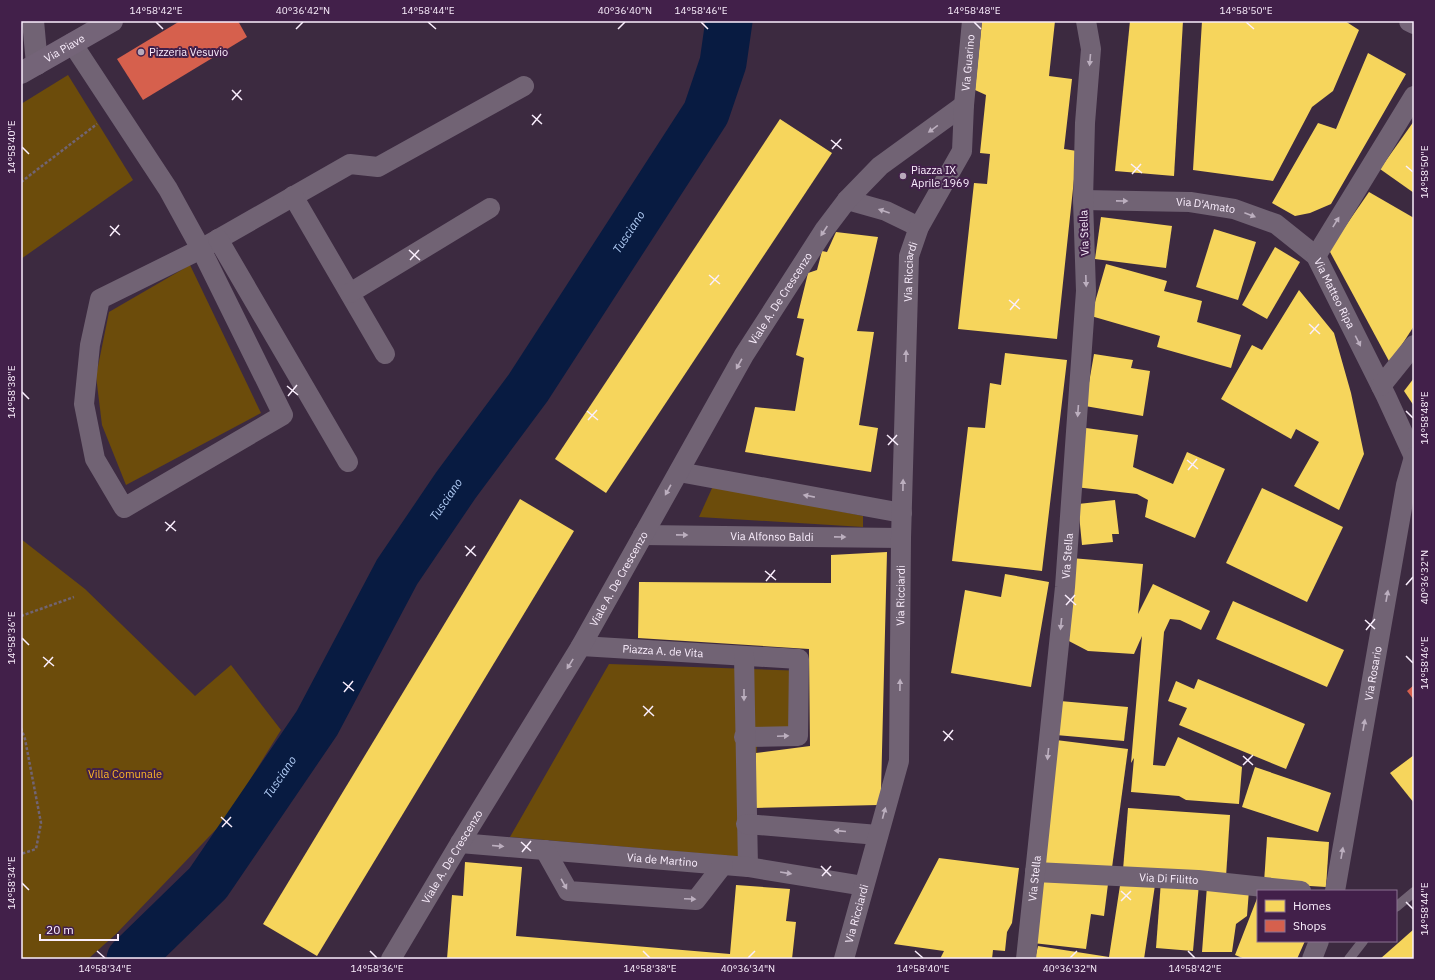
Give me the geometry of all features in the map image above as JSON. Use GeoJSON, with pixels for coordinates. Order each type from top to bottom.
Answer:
{"type":"FeatureCollection","features":[{"type":"Feature","properties":{"kind":"main road","name":"Via Piave"},"geometry":{"type":"LineString","coordinates":[[29,69],[112,21]]}},
{"type":"Feature","properties":{"kind":"main road"},"geometry":{"type":"LineString","coordinates":[[1410,21],[1414,23]]}},
{"type":"Feature","properties":{"kind":"street"},"geometry":{"type":"LineString","coordinates":[[29,69],[33,21]]}},
{"type":"Feature","properties":{"kind":"street","name":"Via Guarino"},"geometry":{"type":"LineString","coordinates":[[919,227],[962,151],[964,105],[972,21]]}},
{"type":"Feature","properties":{"kind":"street","name":"Via Stella"},"geometry":{"type":"LineString","coordinates":[[1026,959],[1065,587],[1086,291],[1083,200],[1085,123],[1091,49],[1086,21]]}},
{"type":"Feature","properties":{"kind":"street"},"geometry":{"type":"LineString","coordinates":[[72,43],[168,189],[201,249],[283,415],[124,508],[95,459],[84,404],[90,346],[100,299],[201,249],[350,164],[378,167],[524,86]]}},
{"type":"Feature","properties":{"kind":"street","name":"Via Matteo Ripa"},"geometry":{"type":"LineString","coordinates":[[1414,96],[1316,256],[1381,386],[1414,457]]}},
{"type":"Feature","properties":{"kind":"street","name":"Viale A. De Crescenzo"},"geometry":{"type":"LineString","coordinates":[[391,959],[460,843],[581,646],[744,355],[825,229],[847,200],[880,166],[964,105]]}},
{"type":"Feature","properties":{"kind":"street"},"geometry":{"type":"LineString","coordinates":[[293,196],[385,354]]}},
{"type":"Feature","properties":{"kind":"street"},"geometry":{"type":"LineString","coordinates":[[847,200],[886,211],[919,227]]}},
{"type":"Feature","properties":{"kind":"street","name":"Via D'Amato"},"geometry":{"type":"LineString","coordinates":[[1083,200],[1190,202],[1234,209],[1276,224],[1316,256]]}},
{"type":"Feature","properties":{"kind":"street"},"geometry":{"type":"LineString","coordinates":[[350,293],[490,208]]}},
{"type":"Feature","properties":{"kind":"street","name":"Via Ricciardi"},"geometry":{"type":"LineString","coordinates":[[844,959],[899,761],[901,538],[908,256],[919,227]]}},
{"type":"Feature","properties":{"kind":"street"},"geometry":{"type":"LineString","coordinates":[[218,239],[348,462]]}},
{"type":"Feature","properties":{"kind":"street"},"geometry":{"type":"LineString","coordinates":[[1381,386],[1414,345]]}},
{"type":"Feature","properties":{"kind":"street","name":"Via Rosario"},"geometry":{"type":"LineString","coordinates":[[1335,890],[1406,485],[1414,457]]}},
{"type":"Feature","properties":{"kind":"street"},"geometry":{"type":"LineString","coordinates":[[679,472],[902,513]]}},
{"type":"Feature","properties":{"kind":"street","name":"Via Alfonso Baldi"},"geometry":{"type":"LineString","coordinates":[[643,535],[901,538]]}},
{"type":"Feature","properties":{"kind":"street","name":"Piazza A. de Vita"},"geometry":{"type":"LineString","coordinates":[[581,646],[799,659],[798,736],[744,737]]}},
{"type":"Feature","properties":{"kind":"street"},"geometry":{"type":"LineString","coordinates":[[744,656],[744,737],[748,867]]}},
{"type":"Feature","properties":{"kind":"street"},"geometry":{"type":"LineString","coordinates":[[746,824],[878,835]]}},
{"type":"Feature","properties":{"kind":"street","name":"Via de Martino"},"geometry":{"type":"LineString","coordinates":[[460,843],[748,867],[864,886]]}},
{"type":"Feature","properties":{"kind":"street"},"geometry":{"type":"LineString","coordinates":[[545,850],[568,891],[696,900],[723,865]]}},
{"type":"Feature","properties":{"kind":"street","name":"Via Di Filitto"},"geometry":{"type":"LineString","coordinates":[[1035,872],[1198,880],[1292,890]]}},
{"type":"Feature","properties":{"kind":"street"},"geometry":{"type":"LineString","coordinates":[[1312,959],[1319,942]]}},
{"type":"Feature","properties":{"kind":"lane"},"geometry":{"type":"LineString","coordinates":[[1397,906],[1414,892]]}},
{"type":"Feature","properties":{"kind":"lane"},"geometry":{"type":"LineString","coordinates":[[1349,959],[1361,942]]}},
{"type":"Feature","properties":{"kind":"path"},"geometry":{"type":"LineString","coordinates":[[21,182],[98,123],[118,113]]}},
{"type":"Feature","properties":{"kind":"path"},"geometry":{"type":"LineString","coordinates":[[21,616],[74,597]]}},
{"type":"Feature","properties":{"kind":"path"},"geometry":{"type":"LineString","coordinates":[[21,728],[25,739],[41,822],[36,849],[21,854]]}},
{"type":"Feature","properties":{"kind":"green space"},"geometry":{"type":"Polygon","coordinates":[[[68,75],[133,180],[21,259],[21,104],[68,75]]]}},
{"type":"Feature","properties":{"kind":"green space"},"geometry":{"type":"Polygon","coordinates":[[[190,265],[261,413],[126,485],[102,425],[96,376],[109,312],[190,265]]]}},
{"type":"Feature","properties":{"kind":"green space"},"geometry":{"type":"Polygon","coordinates":[[[713,486],[863,516],[863,527],[699,517],[713,486]]]}},
{"type":"Feature","properties":{"kind":"green space","name":"Villa Comunale"},"geometry":{"type":"Polygon","coordinates":[[[21,539],[85,589],[195,696],[231,665],[281,730],[225,820],[116,934],[88,959],[21,959],[21,539]]]}},
{"type":"Feature","properties":{"kind":"green space"},"geometry":{"type":"Polygon","coordinates":[[[609,664],[806,671],[805,743],[757,745],[754,808],[755,858],[510,837],[609,664]]]}},
{"type":"Feature","properties":{"kind":"building: Homes"},"geometry":{"type":"Polygon","coordinates":[[[982,21],[1055,21],[1049,76],[1072,79],[1064,149],[1077,151],[1057,339],[958,329],[974,183],[987,184],[990,154],[980,153],[986,95],[975,90],[982,21]]]}},
{"type":"Feature","properties":{"kind":"building: Homes"},"geometry":{"type":"Polygon","coordinates":[[[1130,21],[1183,21],[1174,176],[1115,171],[1130,21]]]}},
{"type":"Feature","properties":{"kind":"building: Homes"},"geometry":{"type":"Polygon","coordinates":[[[1202,21],[1345,21],[1359,30],[1333,91],[1312,107],[1273,181],[1193,170],[1202,21]]]}},
{"type":"Feature","properties":{"kind":"building: Homes"},"geometry":{"type":"Polygon","coordinates":[[[1368,53],[1406,74],[1331,204],[1310,213],[1295,216],[1272,203],[1318,123],[1336,129],[1368,53]]]}},
{"type":"Feature","properties":{"kind":"building: Homes"},"geometry":{"type":"Polygon","coordinates":[[[780,119],[832,153],[606,493],[555,459],[780,119]]]}},
{"type":"Feature","properties":{"kind":"building: Homes"},"geometry":{"type":"Polygon","coordinates":[[[1414,121],[1414,193],[1380,169],[1414,121]]]}},
{"type":"Feature","properties":{"kind":"building: Homes"},"geometry":{"type":"Polygon","coordinates":[[[1369,192],[1414,218],[1414,326],[1390,363],[1329,250],[1369,192]]]}},
{"type":"Feature","properties":{"kind":"building: Homes"},"geometry":{"type":"Polygon","coordinates":[[[1101,217],[1172,226],[1166,268],[1095,259],[1101,217]]]}},
{"type":"Feature","properties":{"kind":"building: Homes"},"geometry":{"type":"Polygon","coordinates":[[[1214,229],[1256,242],[1238,300],[1196,287],[1214,229]]]}},
{"type":"Feature","properties":{"kind":"building: Homes"},"geometry":{"type":"Polygon","coordinates":[[[836,232],[878,237],[857,331],[874,332],[859,425],[878,428],[871,472],[745,452],[755,407],[795,411],[804,358],[796,355],[804,319],[797,318],[808,273],[817,270],[822,251],[827,252],[836,232]]]}},
{"type":"Feature","properties":{"kind":"building: Homes"},"geometry":{"type":"Polygon","coordinates":[[[1275,247],[1300,262],[1267,319],[1242,305],[1275,247]]]}},
{"type":"Feature","properties":{"kind":"building: Homes"},"geometry":{"type":"Polygon","coordinates":[[[1106,264],[1167,281],[1164,291],[1202,301],[1197,322],[1241,335],[1231,368],[1157,347],[1160,336],[1091,316],[1106,264]]]}},
{"type":"Feature","properties":{"kind":"building: Homes"},"geometry":{"type":"Polygon","coordinates":[[[1299,290],[1334,333],[1351,393],[1364,454],[1339,510],[1294,486],[1319,442],[1296,429],[1291,439],[1221,399],[1252,345],[1262,350],[1299,290]]]}},
{"type":"Feature","properties":{"kind":"building: Homes"},"geometry":{"type":"Polygon","coordinates":[[[1005,353],[1067,360],[1042,571],[952,561],[968,427],[985,428],[990,383],[1001,385],[1005,353]]]}},
{"type":"Feature","properties":{"kind":"building: Homes"},"geometry":{"type":"Polygon","coordinates":[[[1094,354],[1133,360],[1131,368],[1150,371],[1143,416],[1085,406],[1094,354]]]}},
{"type":"Feature","properties":{"kind":"building: Homes"},"geometry":{"type":"Polygon","coordinates":[[[1414,378],[1414,406],[1404,391],[1414,378]]]}},
{"type":"Feature","properties":{"kind":"building: Homes"},"geometry":{"type":"Polygon","coordinates":[[[1086,428],[1138,435],[1133,467],[1173,484],[1187,452],[1225,469],[1195,538],[1145,517],[1148,500],[1137,494],[1075,487],[1086,428]]]}},
{"type":"Feature","properties":{"kind":"building: Homes"},"geometry":{"type":"Polygon","coordinates":[[[1262,488],[1343,527],[1307,602],[1226,563],[1262,488]]]}},
{"type":"Feature","properties":{"kind":"building: Homes"},"geometry":{"type":"Polygon","coordinates":[[[520,499],[574,531],[317,956],[263,924],[520,499]]]}},
{"type":"Feature","properties":{"kind":"building: Homes"},"geometry":{"type":"Polygon","coordinates":[[[1115,500],[1119,534],[1112,534],[1113,542],[1082,545],[1078,504],[1115,500]]]}},
{"type":"Feature","properties":{"kind":"building: Homes"},"geometry":{"type":"Polygon","coordinates":[[[887,552],[881,791],[878,805],[754,808],[756,753],[810,746],[809,649],[638,638],[639,582],[831,583],[831,555],[887,552]]]}},
{"type":"Feature","properties":{"kind":"building: Homes"},"geometry":{"type":"Polygon","coordinates":[[[1071,558],[1143,564],[1138,614],[1153,584],[1210,611],[1201,630],[1180,620],[1170,619],[1164,632],[1153,765],[1165,766],[1178,737],[1242,767],[1239,804],[1186,800],[1179,796],[1131,792],[1134,758],[1131,763],[1142,636],[1134,654],[1088,651],[1065,639],[1071,558]]]}},
{"type":"Feature","properties":{"kind":"building: Homes"},"geometry":{"type":"Polygon","coordinates":[[[1005,574],[1049,582],[1031,687],[951,673],[965,590],[1001,597],[1005,574]]]}},
{"type":"Feature","properties":{"kind":"building: Homes"},"geometry":{"type":"Polygon","coordinates":[[[1233,601],[1344,650],[1327,687],[1216,639],[1233,601]]]}},
{"type":"Feature","properties":{"kind":"building: Homes"},"geometry":{"type":"Polygon","coordinates":[[[1198,679],[1305,724],[1286,769],[1179,725],[1187,708],[1168,701],[1176,681],[1194,689],[1198,679]]]}},
{"type":"Feature","properties":{"kind":"building: Homes"},"geometry":{"type":"Polygon","coordinates":[[[1060,701],[1128,707],[1124,741],[1056,735],[1060,701]]]}},
{"type":"Feature","properties":{"kind":"building: Homes"},"geometry":{"type":"Polygon","coordinates":[[[1056,740],[1128,749],[1111,875],[1039,865],[1056,740]]]}},
{"type":"Feature","properties":{"kind":"building: Homes"},"geometry":{"type":"Polygon","coordinates":[[[1414,755],[1414,803],[1390,773],[1414,755]]]}},
{"type":"Feature","properties":{"kind":"building: Homes"},"geometry":{"type":"Polygon","coordinates":[[[1255,767],[1331,793],[1318,832],[1242,807],[1255,767]]]}},
{"type":"Feature","properties":{"kind":"building: Homes"},"geometry":{"type":"Polygon","coordinates":[[[1128,808],[1230,815],[1226,877],[1123,870],[1128,808]]]}},
{"type":"Feature","properties":{"kind":"building: Homes"},"geometry":{"type":"Polygon","coordinates":[[[1267,837],[1329,842],[1326,887],[1264,883],[1267,837]]]}},
{"type":"Feature","properties":{"kind":"building: Homes"},"geometry":{"type":"Polygon","coordinates":[[[939,858],[1019,868],[1012,923],[1007,932],[1005,951],[993,950],[992,959],[940,959],[944,951],[894,944],[939,858]]]}},
{"type":"Feature","properties":{"kind":"building: Homes"},"geometry":{"type":"Polygon","coordinates":[[[465,862],[522,867],[516,936],[730,954],[736,885],[790,889],[786,921],[796,922],[792,959],[447,959],[452,895],[463,896],[465,862]]]}},
{"type":"Feature","properties":{"kind":"building: Homes"},"geometry":{"type":"Polygon","coordinates":[[[1041,876],[1108,884],[1104,916],[1091,914],[1086,949],[1033,943],[1041,876]]]}},
{"type":"Feature","properties":{"kind":"building: Homes"},"geometry":{"type":"Polygon","coordinates":[[[1121,879],[1155,885],[1144,959],[1035,959],[1038,946],[1109,957],[1121,879]]]}},
{"type":"Feature","properties":{"kind":"building: Homes"},"geometry":{"type":"Polygon","coordinates":[[[1161,881],[1199,884],[1193,951],[1156,948],[1161,881]]]}},
{"type":"Feature","properties":{"kind":"building: Homes"},"geometry":{"type":"Polygon","coordinates":[[[1207,886],[1249,890],[1247,916],[1236,924],[1232,952],[1202,952],[1207,886]]]}},
{"type":"Feature","properties":{"kind":"building: Homes"},"geometry":{"type":"Polygon","coordinates":[[[1257,899],[1257,942],[1305,942],[1297,959],[1245,959],[1235,955],[1257,899]]]}},
{"type":"Feature","properties":{"kind":"building: Homes"},"geometry":{"type":"Polygon","coordinates":[[[1414,929],[1414,959],[1380,959],[1414,929]]]}},
{"type":"Feature","properties":{"kind":"building: Shops"},"geometry":{"type":"Polygon","coordinates":[[[180,21],[238,21],[247,37],[143,100],[117,59],[180,21]]]}},
{"type":"Feature","properties":{"kind":"building: Shops"},"geometry":{"type":"Polygon","coordinates":[[[1414,685],[1414,700],[1407,691],[1414,685]]]}},
{"type":"Feature","properties":{"kind":"waterway","name":"Tusciano"},"geometry":{"type":"LineString","coordinates":[[130,959],[208,883],[317,723],[397,572],[456,485],[528,388],[706,113],[723,63],[729,21]]}},
{"type":"Feature","properties":{"kind":"place","name":"Pizzeria Vesuvio"},"geometry":{"type":"Point","coordinates":[141,52]}},
{"type":"Feature","properties":{"kind":"place","name":"Piazza IX Aprile 1969"},"geometry":{"type":"Point","coordinates":[903,176]}}]}
